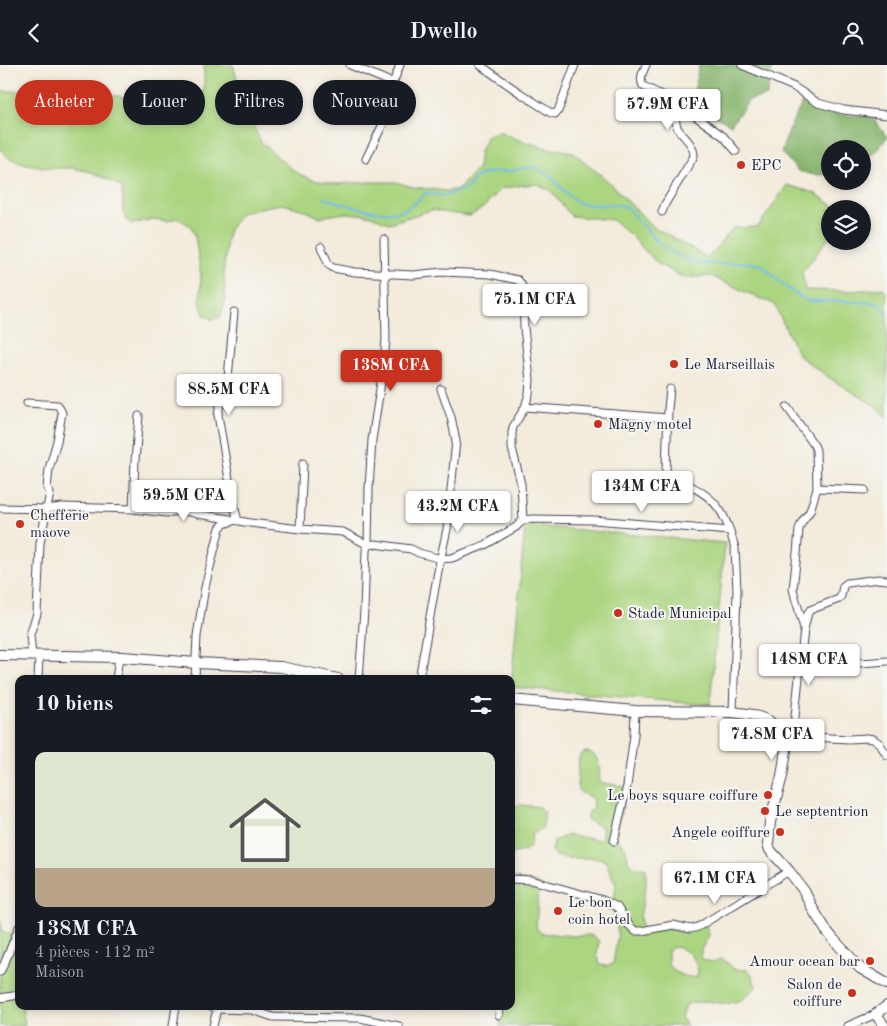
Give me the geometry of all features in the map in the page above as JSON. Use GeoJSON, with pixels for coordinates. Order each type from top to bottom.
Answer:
{"type":"FeatureCollection","features":[{"type":"Feature","properties":{"kind":"street"},"geometry":{"type":"LineString","coordinates":[[350,65],[386,80]]}},
{"type":"Feature","properties":{"kind":"street"},"geometry":{"type":"LineString","coordinates":[[394,80],[400,65]]}},
{"type":"Feature","properties":{"kind":"street"},"geometry":{"type":"LineString","coordinates":[[480,65],[535,103],[551,113],[555,113],[558,111],[575,65]]}},
{"type":"Feature","properties":{"kind":"street"},"geometry":{"type":"LineString","coordinates":[[646,65],[641,76],[643,86],[674,101],[723,136],[736,151]]}},
{"type":"Feature","properties":{"kind":"street"},"geometry":{"type":"LineString","coordinates":[[742,65],[794,87],[818,103],[844,110],[887,115]]}},
{"type":"Feature","properties":{"kind":"street"},"geometry":{"type":"LineString","coordinates":[[662,212],[664,204],[694,156],[692,147],[678,129],[674,101]]}},
{"type":"Feature","properties":{"kind":"street"},"geometry":{"type":"LineString","coordinates":[[366,159],[382,125]]}},
{"type":"Feature","properties":{"kind":"street"},"geometry":{"type":"LineString","coordinates":[[358,675],[364,611],[366,549],[368,545],[372,440],[386,339],[384,239]]}},
{"type":"Feature","properties":{"kind":"street"},"geometry":{"type":"LineString","coordinates":[[321,247],[327,262],[333,267],[355,272],[385,275],[490,274],[518,280],[521,283],[523,288],[524,328],[530,380],[525,407],[513,427],[512,448],[521,484],[523,520]]}},
{"type":"Feature","properties":{"kind":"street"},"geometry":{"type":"LineString","coordinates":[[234,312],[228,378],[218,409],[218,415],[237,520]]}},
{"type":"Feature","properties":{"kind":"street"},"geometry":{"type":"LineString","coordinates":[[420,675],[438,571],[448,529],[456,441],[451,417],[441,389]]}},
{"type":"Feature","properties":{"kind":"street"},"geometry":{"type":"LineString","coordinates":[[670,389],[666,471],[669,475],[703,493],[720,509],[735,548],[737,591],[733,712]]}},
{"type":"Feature","properties":{"kind":"street"},"geometry":{"type":"LineString","coordinates":[[27,403],[58,405],[62,413],[49,469],[47,488],[50,493],[40,543],[37,614],[30,634],[36,656],[38,675]]}},
{"type":"Feature","properties":{"kind":"street"},"geometry":{"type":"LineString","coordinates":[[525,407],[668,418]]}},
{"type":"Feature","properties":{"kind":"street"},"geometry":{"type":"LineString","coordinates":[[787,407],[816,450],[817,488],[810,511],[799,529],[793,589],[804,629]]}},
{"type":"Feature","properties":{"kind":"street"},"geometry":{"type":"LineString","coordinates":[[133,509],[138,416]]}},
{"type":"Feature","properties":{"kind":"street"},"geometry":{"type":"LineString","coordinates":[[300,529],[303,463]]}},
{"type":"Feature","properties":{"kind":"street"},"geometry":{"type":"LineString","coordinates":[[817,488],[865,490]]}},
{"type":"Feature","properties":{"kind":"street"},"geometry":{"type":"LineString","coordinates":[[0,509],[62,507],[133,509],[167,513],[181,510],[250,523],[300,529],[343,531],[368,545],[375,544],[411,549],[441,559],[485,545],[516,527],[523,520],[533,519],[594,520],[730,531]]}},
{"type":"Feature","properties":{"kind":"street"},"geometry":{"type":"LineString","coordinates":[[195,675],[197,636],[205,587],[220,528],[224,524],[237,520]]}},
{"type":"Feature","properties":{"kind":"street"},"geometry":{"type":"LineString","coordinates":[[887,580],[880,579],[847,583],[843,586],[839,599],[810,610],[808,613],[804,629],[789,740],[770,822],[768,844],[770,850],[804,891],[814,911],[834,940],[860,967],[887,984]]}},
{"type":"Feature","properties":{"kind":"street"},"geometry":{"type":"LineString","coordinates":[[802,652],[830,655],[862,663],[887,661]]}},
{"type":"Feature","properties":{"kind":"street"},"geometry":{"type":"LineString","coordinates":[[0,655],[119,657],[281,667],[319,675]]}},
{"type":"Feature","properties":{"kind":"street"},"geometry":{"type":"LineString","coordinates":[[117,675],[119,657]]}},
{"type":"Feature","properties":{"kind":"street"},"geometry":{"type":"LineString","coordinates":[[515,700],[635,711],[733,712],[753,715],[769,721],[789,740],[867,737],[879,743],[887,755]]}},
{"type":"Feature","properties":{"kind":"street"},"geometry":{"type":"LineString","coordinates":[[614,841],[627,786],[634,735],[635,711]]}},
{"type":"Feature","properties":{"kind":"street"},"geometry":{"type":"LineString","coordinates":[[515,879],[531,880],[603,901],[616,907],[631,928],[635,931],[641,931],[673,925],[690,929],[698,927],[789,871]]}},
{"type":"Feature","properties":{"kind":"street"},"geometry":{"type":"LineString","coordinates":[[0,971],[15,937]]}},
{"type":"Feature","properties":{"kind":"street"},"geometry":{"type":"LineString","coordinates":[[0,998],[15,996]]}},
{"type":"Feature","properties":{"kind":"street"},"geometry":{"type":"LineString","coordinates":[[848,1026],[872,1016],[887,1006]]}},
{"type":"Feature","properties":{"kind":"street"},"geometry":{"type":"LineString","coordinates":[[174,1026],[176,1010]]}},
{"type":"Feature","properties":{"kind":"street"},"geometry":{"type":"LineString","coordinates":[[213,1010],[213,1026]]}},
{"type":"Feature","properties":{"kind":"street"},"geometry":{"type":"LineString","coordinates":[[257,1010],[273,1017],[360,1018],[399,1026]]}},
{"type":"Feature","properties":{"kind":"street"},"geometry":{"type":"LineString","coordinates":[[499,1015],[500,1010]]}},
{"type":"Feature","properties":{"kind":"street"},"geometry":{"type":"LineString","coordinates":[[865,1026],[872,1016]]}},
{"type":"Feature","properties":{"kind":"street"},"geometry":{"type":"LineString","coordinates":[[872,1016],[884,1026]]}},
{"type":"Feature","properties":{"kind":"street"},"geometry":{"type":"LineString","coordinates":[[303,1026],[304,1017]]}},
{"type":"Feature","properties":{"kind":"green space"},"geometry":{"type":"Polygon","coordinates":[[[204,65],[233,65],[237,80],[215,80],[215,125],[253,125],[261,142],[299,174],[314,180],[337,184],[396,182],[413,187],[447,191],[459,189],[478,167],[480,151],[487,135],[499,131],[542,147],[573,152],[608,181],[652,226],[708,258],[733,228],[758,227],[787,185],[815,193],[825,200],[821,200],[821,248],[802,273],[805,290],[852,291],[883,288],[887,294],[887,417],[877,407],[834,381],[799,356],[774,304],[711,276],[684,278],[658,264],[613,220],[571,216],[551,191],[538,184],[501,189],[483,208],[470,216],[432,210],[389,223],[368,215],[346,213],[319,217],[304,210],[282,204],[241,213],[229,230],[224,268],[225,301],[221,316],[213,320],[204,315],[200,301],[201,276],[195,236],[191,226],[177,218],[168,221],[152,219],[133,224],[126,220],[123,211],[122,187],[91,172],[72,168],[49,168],[26,164],[9,158],[0,149],[0,91],[15,91],[15,125],[113,125],[113,95],[123,98],[123,125],[205,125],[204,65]]]}},
{"type":"Feature","properties":{"kind":"green space"},"geometry":{"type":"Polygon","coordinates":[[[699,65],[772,65],[767,96],[749,100],[731,125],[701,109],[694,92],[699,65]]]}},
{"type":"Feature","properties":{"kind":"green space"},"geometry":{"type":"Polygon","coordinates":[[[803,101],[836,114],[872,117],[887,137],[871,155],[871,140],[821,140],[821,175],[815,175],[798,171],[781,152],[803,101]]]}},
{"type":"Feature","properties":{"kind":"green space","name":"Stade Municipal"},"geometry":{"type":"Polygon","coordinates":[[[525,525],[725,543],[710,705],[515,687],[515,675],[512,675],[525,525]]]}},
{"type":"Feature","properties":{"kind":"green space"},"geometry":{"type":"Polygon","coordinates":[[[583,753],[591,753],[597,759],[600,782],[626,787],[616,838],[626,849],[628,861],[633,866],[646,868],[646,885],[640,917],[643,933],[686,926],[698,922],[705,923],[709,934],[701,949],[703,960],[713,962],[722,958],[734,969],[748,970],[752,975],[756,987],[742,1000],[726,1004],[706,1001],[687,1004],[681,1017],[688,1026],[500,1026],[500,1010],[515,1010],[515,878],[539,884],[536,927],[540,933],[575,936],[592,935],[599,941],[597,954],[600,964],[606,966],[613,964],[618,933],[613,909],[616,885],[606,862],[600,858],[566,858],[556,856],[552,851],[554,841],[567,835],[600,840],[602,837],[602,827],[587,820],[587,813],[593,809],[592,798],[580,792],[577,786],[579,758],[583,753]],[[676,947],[668,951],[668,964],[674,971],[680,974],[696,978],[698,970],[696,962],[684,950],[676,947]]]}},
{"type":"Feature","properties":{"kind":"green space"},"geometry":{"type":"Polygon","coordinates":[[[515,806],[539,807],[544,812],[544,823],[542,828],[532,834],[529,847],[515,853],[515,806]]]}},
{"type":"Feature","properties":{"kind":"green space"},"geometry":{"type":"Polygon","coordinates":[[[0,919],[2,931],[15,936],[15,1010],[23,1010],[25,1026],[0,1026],[0,919]]]}},
{"type":"Feature","properties":{"kind":"waterway"},"geometry":{"type":"LineString","coordinates":[[324,198],[364,209],[395,212],[410,207],[426,193],[444,196],[467,188],[477,176],[490,172],[534,167],[550,176],[579,203],[627,207],[658,242],[681,257],[699,263],[723,264],[746,262],[762,265],[783,285],[807,301],[879,303],[887,315]]}},
{"type":"Feature","properties":{"kind":"place","name":"EPC"},"geometry":{"type":"Point","coordinates":[741,165]}},
{"type":"Feature","properties":{"kind":"place","name":"Le Marseillais"},"geometry":{"type":"Point","coordinates":[674,364]}},
{"type":"Feature","properties":{"kind":"place","name":"Magny motel"},"geometry":{"type":"Point","coordinates":[598,424]}},
{"type":"Feature","properties":{"kind":"place","name":"Chefferie maove"},"geometry":{"type":"Point","coordinates":[20,524]}},
{"type":"Feature","properties":{"kind":"place","name":"Stade Municipal"},"geometry":{"type":"Point","coordinates":[618,613]}},
{"type":"Feature","properties":{"kind":"place","name":"Le boys square coiffure"},"geometry":{"type":"Point","coordinates":[768,795]}},
{"type":"Feature","properties":{"kind":"place","name":"Le septentrion"},"geometry":{"type":"Point","coordinates":[765,811]}},
{"type":"Feature","properties":{"kind":"place","name":"Angele coiffure"},"geometry":{"type":"Point","coordinates":[780,832]}},
{"type":"Feature","properties":{"kind":"place","name":"Le bon coin hotel"},"geometry":{"type":"Point","coordinates":[558,911]}},
{"type":"Feature","properties":{"kind":"place","name":"Amour ocean bar"},"geometry":{"type":"Point","coordinates":[870,961]}},
{"type":"Feature","properties":{"kind":"place","name":"Salon de coiffure"},"geometry":{"type":"Point","coordinates":[852,993]}}]}
